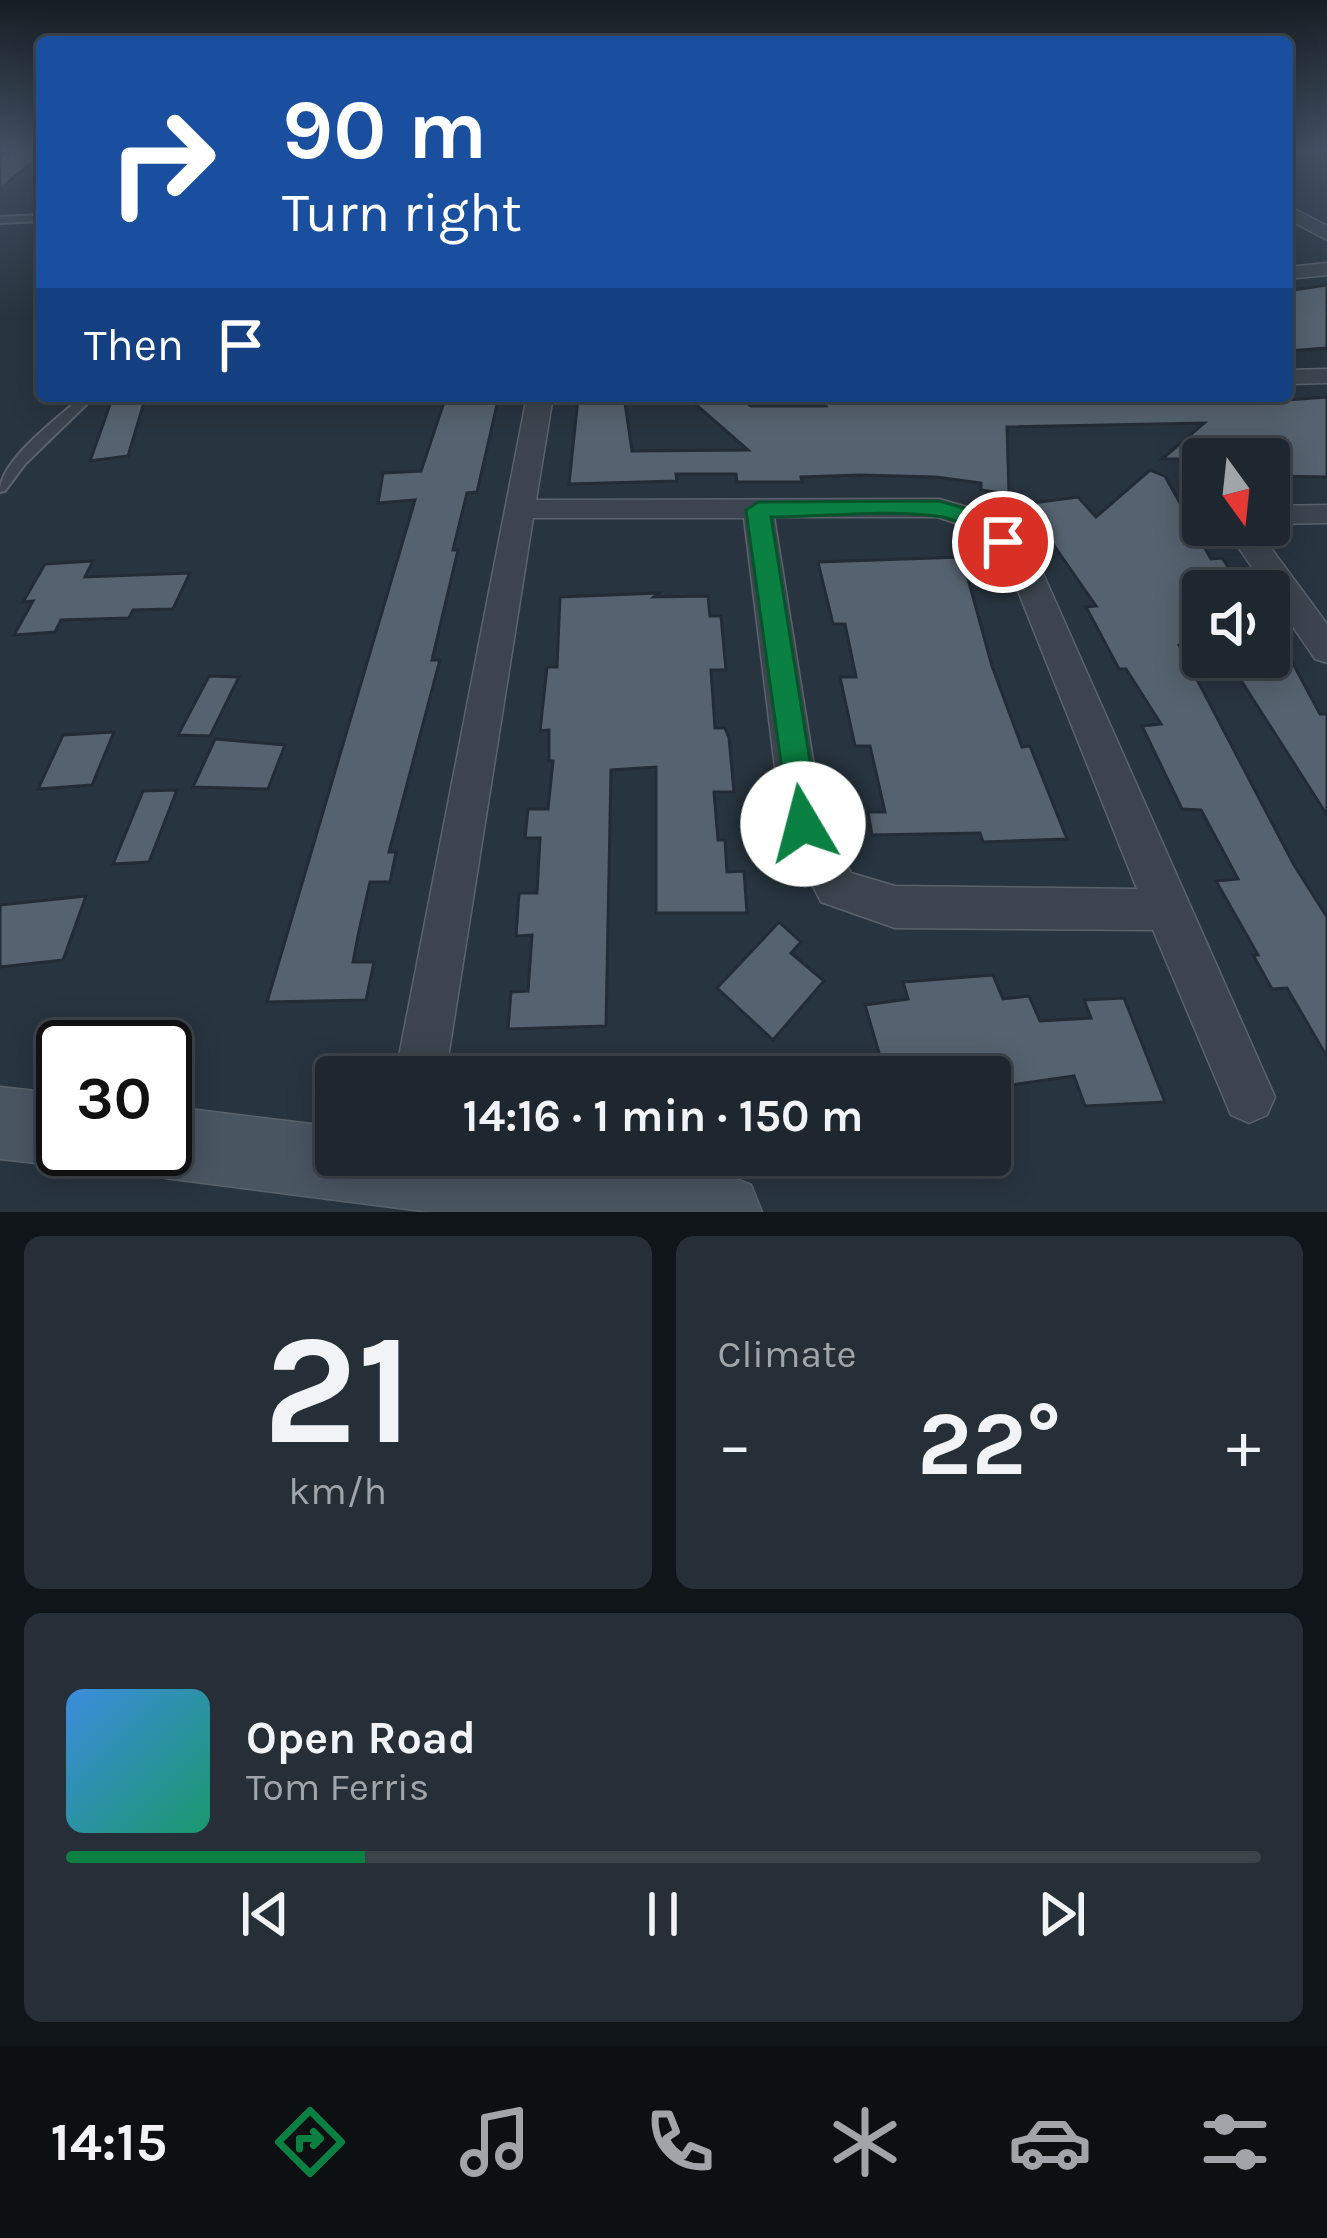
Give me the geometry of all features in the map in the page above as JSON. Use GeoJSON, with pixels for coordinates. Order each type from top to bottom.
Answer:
{"type":"FeatureCollection","features":[{"type":"Feature","properties":{"kind":"main road"},"geometry":{"type":"LineString","coordinates":[[0,1123],[36,1127]]}},
{"type":"Feature","properties":{"kind":"main road"},"geometry":{"type":"LineString","coordinates":[[192,1144],[315,1154]]}},
{"type":"Feature","properties":{"kind":"main road"},"geometry":{"type":"LineString","coordinates":[[494,1176],[724,1212]]}},
{"type":"Feature","properties":{"kind":"street"},"geometry":{"type":"LineString","coordinates":[[1294,207],[1327,233]]}},
{"type":"Feature","properties":{"kind":"street"},"geometry":{"type":"LineString","coordinates":[[1293,272],[1327,269]]}},
{"type":"Feature","properties":{"kind":"street"},"geometry":{"type":"LineString","coordinates":[[1293,377],[1327,376]]}},
{"type":"Feature","properties":{"kind":"street"},"geometry":{"type":"LineString","coordinates":[[424,1056],[539,402]]}},
{"type":"Feature","properties":{"kind":"street"},"geometry":{"type":"LineString","coordinates":[[521,509],[939,508],[984,522],[1022,562],[1249,1097]]}},
{"type":"Feature","properties":{"kind":"street"},"geometry":{"type":"LineString","coordinates":[[758,510],[803,824],[836,888],[895,907],[1167,910]]}},
{"type":"Feature","properties":{"kind":"street"},"geometry":{"type":"LineString","coordinates":[[1290,515],[1327,514]]}},
{"type":"Feature","properties":{"kind":"street"},"geometry":{"type":"LineString","coordinates":[[1253,546],[1327,650]]}},
{"type":"Feature","properties":{"kind":"lane"},"geometry":{"type":"LineString","coordinates":[[0,220],[36,218]]}},
{"type":"Feature","properties":{"kind":"lane"},"geometry":{"type":"LineString","coordinates":[[0,488],[20,461],[83,402]]}},
{"type":"Feature","properties":{"kind":"building"},"geometry":{"type":"Polygon","coordinates":[[[1327,285],[1327,348],[1293,351],[1293,290],[1327,285]]]}},
{"type":"Feature","properties":{"kind":"building"},"geometry":{"type":"Polygon","coordinates":[[[1327,397],[1327,477],[1290,476],[1290,438],[1186,438],[1204,423],[1007,427],[1009,494],[981,490],[981,483],[936,477],[860,475],[801,477],[802,482],[737,482],[736,474],[676,474],[677,481],[569,484],[578,402],[625,402],[632,451],[748,450],[693,402],[826,406],[824,402],[1293,402],[1327,397]]]}},
{"type":"Feature","properties":{"kind":"building"},"geometry":{"type":"Polygon","coordinates":[[[111,402],[144,402],[128,456],[90,461],[111,402]]]}},
{"type":"Feature","properties":{"kind":"building"},"geometry":{"type":"Polygon","coordinates":[[[444,402],[498,402],[477,492],[467,493],[453,550],[458,550],[432,660],[440,660],[389,852],[396,852],[390,882],[370,882],[359,931],[353,962],[374,962],[366,1000],[267,1002],[415,500],[378,503],[383,473],[421,471],[444,402]]]}},
{"type":"Feature","properties":{"kind":"building"},"geometry":{"type":"Polygon","coordinates":[[[1182,442],[1182,459],[1162,459],[1182,442]]]}},
{"type":"Feature","properties":{"kind":"building"},"geometry":{"type":"Polygon","coordinates":[[[1150,470],[1165,476],[1182,507],[1182,546],[1204,546],[1211,559],[1222,558],[1230,570],[1182,570],[1182,678],[1196,678],[1294,865],[1327,917],[1327,1057],[1287,988],[1272,989],[1253,955],[1258,955],[1216,881],[1238,879],[1201,810],[1182,809],[1142,726],[1161,724],[1126,669],[1119,669],[1086,607],[1096,606],[1025,504],[1078,497],[1096,517],[1150,470]]]}},
{"type":"Feature","properties":{"kind":"building"},"geometry":{"type":"Polygon","coordinates":[[[962,557],[992,666],[1022,747],[1030,746],[1067,839],[983,842],[980,833],[872,835],[868,812],[885,812],[870,746],[855,746],[840,677],[856,677],[845,624],[833,624],[818,562],[962,557]]]}},
{"type":"Feature","properties":{"kind":"building"},"geometry":{"type":"Polygon","coordinates":[[[93,561],[85,577],[190,573],[173,609],[133,610],[129,618],[61,620],[55,632],[14,635],[33,601],[23,602],[45,564],[93,561]]]}},
{"type":"Feature","properties":{"kind":"building"},"geometry":{"type":"Polygon","coordinates":[[[659,593],[654,597],[708,596],[710,616],[721,616],[726,670],[711,670],[715,728],[725,728],[729,738],[734,792],[714,792],[718,840],[725,840],[727,872],[744,871],[747,913],[656,913],[656,767],[611,770],[606,1026],[508,1029],[511,992],[528,991],[532,935],[516,936],[519,893],[537,893],[540,838],[525,838],[528,809],[548,809],[553,761],[549,761],[549,730],[540,731],[547,667],[557,667],[560,597],[659,593]]]}},
{"type":"Feature","properties":{"kind":"building"},"geometry":{"type":"Polygon","coordinates":[[[1290,658],[1320,714],[1327,714],[1327,815],[1239,678],[1290,678],[1290,658]]]}},
{"type":"Feature","properties":{"kind":"building"},"geometry":{"type":"Polygon","coordinates":[[[209,676],[239,677],[210,736],[178,735],[209,676]]]}},
{"type":"Feature","properties":{"kind":"building"},"geometry":{"type":"Polygon","coordinates":[[[114,732],[92,785],[38,789],[63,735],[114,732]]]}},
{"type":"Feature","properties":{"kind":"building"},"geometry":{"type":"Polygon","coordinates":[[[215,739],[285,745],[268,789],[193,787],[215,739]]]}},
{"type":"Feature","properties":{"kind":"building"},"geometry":{"type":"Polygon","coordinates":[[[177,790],[149,862],[113,864],[143,791],[177,790]]]}},
{"type":"Feature","properties":{"kind":"building"},"geometry":{"type":"Polygon","coordinates":[[[86,896],[63,960],[0,967],[0,905],[86,896]]]}},
{"type":"Feature","properties":{"kind":"building"},"geometry":{"type":"Polygon","coordinates":[[[779,922],[801,942],[791,953],[824,981],[773,1040],[717,988],[779,922]]]}},
{"type":"Feature","properties":{"kind":"building"},"geometry":{"type":"Polygon","coordinates":[[[993,975],[1003,999],[1029,996],[1040,1021],[1091,1018],[1084,1000],[1124,998],[1165,1102],[1085,1106],[1074,1076],[1011,1085],[1011,1056],[880,1056],[865,1005],[908,999],[903,982],[993,975]]]}},
{"type":"Feature","properties":{"kind":"route"},"geometry":{"type":"LineString","coordinates":[[803,824],[758,510],[939,508],[984,522],[1003,542]]}}]}
